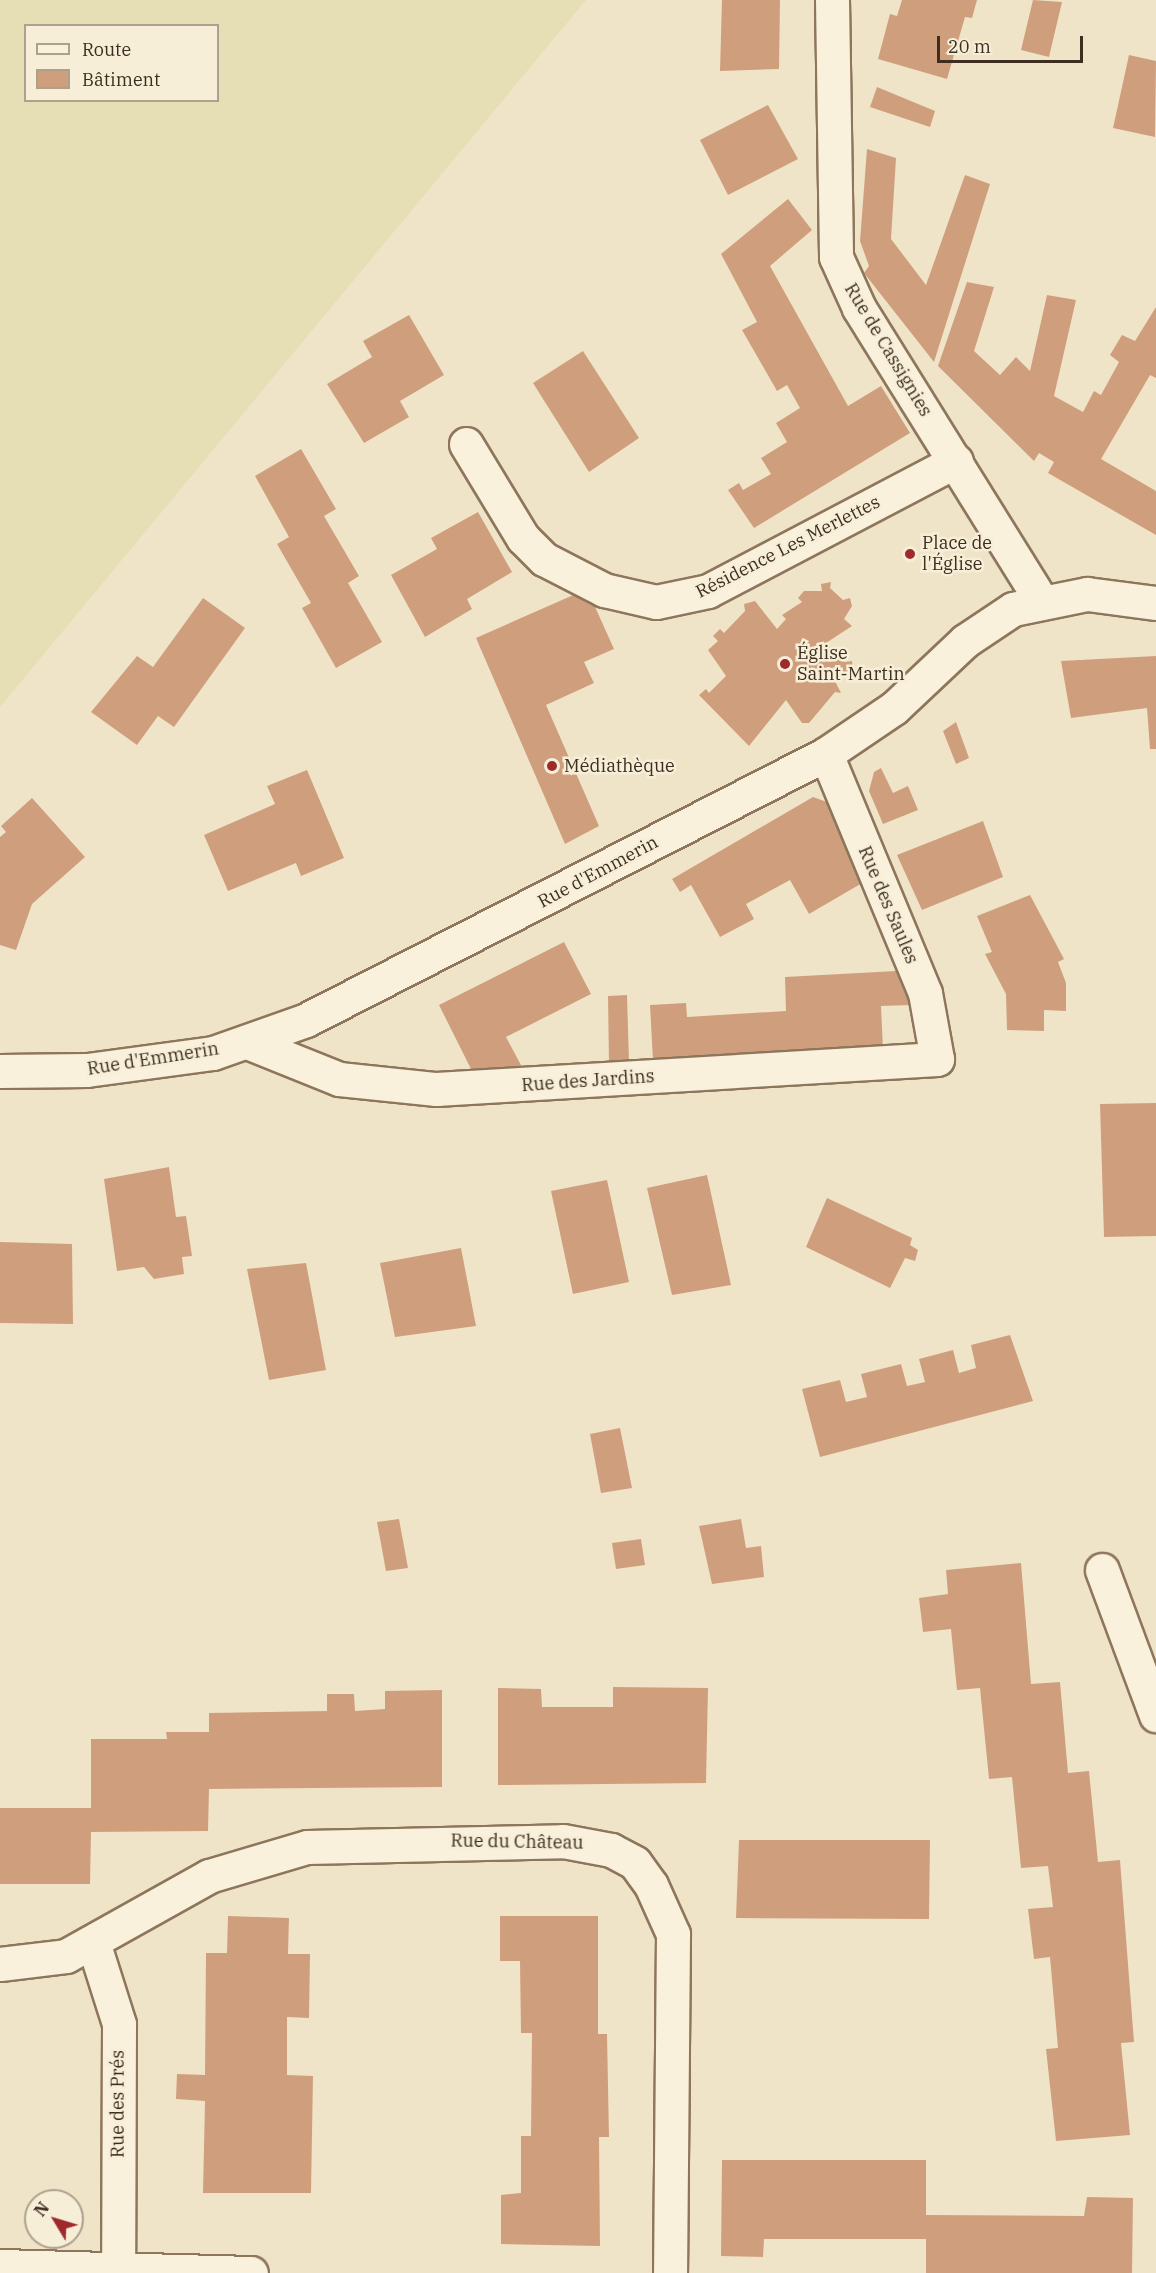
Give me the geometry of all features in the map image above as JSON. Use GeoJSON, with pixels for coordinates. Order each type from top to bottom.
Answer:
{"type":"FeatureCollection","features":[{"type":"Feature","properties":{"kind":"street","name":"Rue de Cassignies"},"geometry":{"type":"LineString","coordinates":[[832,0],[836,257],[859,308],[1040,599]]}},
{"type":"Feature","properties":{"kind":"street","name":"Résidence Les Merlettes"},"geometry":{"type":"LineString","coordinates":[[466,444],[523,538],[544,559],[604,590],[656,602],[708,591],[956,461]]}},
{"type":"Feature","properties":{"kind":"street","name":"Rue d'Emmerin"},"geometry":{"type":"LineString","coordinates":[[0,1071],[134,1065],[247,1042],[438,956],[826,754],[894,708],[990,622],[1040,599],[1109,594],[1156,603]]}},
{"type":"Feature","properties":{"kind":"street","name":"Rue des Saules"},"geometry":{"type":"LineString","coordinates":[[826,754],[925,993],[937,1059]]}},
{"type":"Feature","properties":{"kind":"street","name":"Rue des Jardins"},"geometry":{"type":"LineString","coordinates":[[247,1042],[339,1079],[436,1089],[937,1059]]}},
{"type":"Feature","properties":{"kind":"street"},"geometry":{"type":"LineString","coordinates":[[1102,1570],[1156,1714]]}},
{"type":"Feature","properties":{"kind":"street","name":"Rue du Château"},"geometry":{"type":"LineString","coordinates":[[0,1964],[66,1956],[94,1945],[209,1876],[307,1847],[348,1842],[563,1841],[611,1850],[634,1863],[651,1885],[673,1934],[670,2273]]}},
{"type":"Feature","properties":{"kind":"street","name":"Rue des Prés"},"geometry":{"type":"LineString","coordinates":[[94,1945],[119,2024],[118,2268]]}},
{"type":"Feature","properties":{"kind":"street"},"geometry":{"type":"LineString","coordinates":[[0,2266],[251,2273]]}},
{"type":"Feature","properties":{"kind":"shaded area"},"geometry":{"type":"Polygon","coordinates":[[[0,0],[586,0],[0,707],[0,0]]]}},
{"type":"Feature","properties":{"kind":"building"},"geometry":{"type":"Polygon","coordinates":[[[722,0],[780,0],[779,69],[720,71],[722,0]]]}},
{"type":"Feature","properties":{"kind":"building"},"geometry":{"type":"Polygon","coordinates":[[[902,0],[977,0],[972,18],[965,17],[947,79],[878,59],[890,14],[897,16],[902,0]]]}},
{"type":"Feature","properties":{"kind":"building"},"geometry":{"type":"Polygon","coordinates":[[[1033,0],[1062,2],[1049,57],[1021,50],[1033,0]]]}},
{"type":"Feature","properties":{"kind":"building"},"geometry":{"type":"Polygon","coordinates":[[[1129,55],[1156,61],[1155,137],[1113,128],[1129,55]]]}},
{"type":"Feature","properties":{"kind":"building"},"geometry":{"type":"Polygon","coordinates":[[[877,87],[935,111],[930,127],[870,107],[877,87]]]}},
{"type":"Feature","properties":{"kind":"building"},"geometry":{"type":"Polygon","coordinates":[[[768,105],[798,159],[728,195],[700,140],[768,105]]]}},
{"type":"Feature","properties":{"kind":"building"},"geometry":{"type":"Polygon","coordinates":[[[867,149],[896,158],[891,239],[926,285],[965,175],[990,184],[934,362],[864,273],[869,266],[860,241],[867,149]]]}},
{"type":"Feature","properties":{"kind":"building"},"geometry":{"type":"Polygon","coordinates":[[[788,199],[812,230],[770,266],[848,406],[881,386],[910,433],[754,528],[728,490],[739,483],[743,490],[771,474],[761,458],[787,442],[776,423],[800,408],[787,385],[777,391],[742,330],[757,322],[721,254],[788,199]]]}},
{"type":"Feature","properties":{"kind":"building"},"geometry":{"type":"Polygon","coordinates":[[[967,282],[994,287],[974,351],[1000,375],[1016,357],[1030,371],[1047,295],[1076,300],[1054,396],[1083,412],[1094,391],[1101,395],[1119,362],[1110,355],[1122,335],[1135,341],[1156,307],[1156,378],[1150,375],[1101,459],[1156,491],[1156,535],[1048,473],[1054,462],[1039,453],[1034,461],[938,366],[967,282]]]}},
{"type":"Feature","properties":{"kind":"building"},"geometry":{"type":"Polygon","coordinates":[[[409,315],[444,375],[400,401],[409,417],[364,443],[327,384],[372,357],[363,341],[409,315]]]}},
{"type":"Feature","properties":{"kind":"building"},"geometry":{"type":"Polygon","coordinates":[[[583,351],[639,438],[589,472],[533,383],[583,351]]]}},
{"type":"Feature","properties":{"kind":"building"},"geometry":{"type":"Polygon","coordinates":[[[301,449],[336,509],[324,516],[359,576],[348,583],[382,642],[336,668],[302,608],[311,603],[277,544],[289,537],[255,476],[301,449]]]}},
{"type":"Feature","properties":{"kind":"building"},"geometry":{"type":"Polygon","coordinates":[[[478,512],[512,572],[467,599],[472,609],[425,637],[391,575],[437,549],[431,538],[478,512]]]}},
{"type":"Feature","properties":{"kind":"building","name":"Église Saint-Martin"},"geometry":{"type":"Polygon","coordinates":[[[831,582],[830,588],[843,600],[850,598],[852,606],[844,619],[852,626],[826,643],[845,662],[852,661],[853,669],[835,681],[841,693],[835,692],[809,723],[802,723],[786,700],[749,746],[699,695],[706,689],[709,693],[726,676],[708,650],[718,641],[713,636],[720,629],[724,633],[745,611],[744,604],[755,601],[777,629],[786,619],[782,615],[802,602],[798,598],[804,591],[822,591],[821,584],[831,582]]]}},
{"type":"Feature","properties":{"kind":"building","name":"Médiathèque"},"geometry":{"type":"Polygon","coordinates":[[[587,589],[614,649],[584,662],[594,683],[546,705],[599,826],[565,844],[476,638],[587,589]]]}},
{"type":"Feature","properties":{"kind":"building"},"geometry":{"type":"Polygon","coordinates":[[[203,598],[245,628],[174,727],[158,716],[137,745],[91,712],[137,656],[153,667],[203,598]]]}},
{"type":"Feature","properties":{"kind":"building"},"geometry":{"type":"Polygon","coordinates":[[[1156,656],[1156,749],[1150,749],[1147,708],[1071,718],[1061,661],[1156,656]]]}},
{"type":"Feature","properties":{"kind":"building"},"geometry":{"type":"Polygon","coordinates":[[[956,722],[969,758],[956,764],[943,731],[956,722]]]}},
{"type":"Feature","properties":{"kind":"building"},"geometry":{"type":"Polygon","coordinates":[[[881,768],[893,793],[908,786],[918,810],[883,824],[869,791],[874,772],[881,768]]]}},
{"type":"Feature","properties":{"kind":"building"},"geometry":{"type":"Polygon","coordinates":[[[307,770],[344,858],[301,876],[296,863],[228,891],[204,835],[275,804],[267,786],[307,770]]]}},
{"type":"Feature","properties":{"kind":"building"},"geometry":{"type":"Polygon","coordinates":[[[813,797],[827,802],[869,879],[809,914],[790,880],[746,904],[754,919],[720,937],[691,885],[680,892],[672,879],[813,797]]]}},
{"type":"Feature","properties":{"kind":"building"},"geometry":{"type":"Polygon","coordinates":[[[32,798],[85,857],[32,904],[16,950],[0,945],[0,837],[6,832],[1,826],[32,798]]]}},
{"type":"Feature","properties":{"kind":"building"},"geometry":{"type":"Polygon","coordinates":[[[983,821],[1003,877],[922,910],[897,855],[983,821]]]}},
{"type":"Feature","properties":{"kind":"building"},"geometry":{"type":"Polygon","coordinates":[[[1030,895],[1064,959],[1058,962],[1066,983],[1066,1011],[1044,1010],[1044,1031],[1007,1030],[1006,994],[985,954],[992,952],[977,916],[1030,895]]]}},
{"type":"Feature","properties":{"kind":"building"},"geometry":{"type":"Polygon","coordinates":[[[564,942],[591,994],[506,1037],[522,1067],[471,1069],[439,1005],[564,942]]]}},
{"type":"Feature","properties":{"kind":"building"},"geometry":{"type":"Polygon","coordinates":[[[896,971],[910,1005],[881,1006],[883,1049],[653,1061],[650,1005],[686,1003],[687,1017],[786,1011],[785,977],[896,971]]]}},
{"type":"Feature","properties":{"kind":"building"},"geometry":{"type":"Polygon","coordinates":[[[627,995],[629,1062],[609,1063],[608,996],[627,995]]]}},
{"type":"Feature","properties":{"kind":"building"},"geometry":{"type":"Polygon","coordinates":[[[1156,1103],[1156,1236],[1104,1237],[1100,1104],[1156,1103]]]}},
{"type":"Feature","properties":{"kind":"building"},"geometry":{"type":"Polygon","coordinates":[[[169,1167],[176,1217],[186,1216],[192,1256],[182,1257],[184,1274],[154,1279],[144,1267],[117,1271],[104,1179],[169,1167]]]}},
{"type":"Feature","properties":{"kind":"building"},"geometry":{"type":"Polygon","coordinates":[[[707,1175],[731,1285],[672,1295],[647,1188],[707,1175]]]}},
{"type":"Feature","properties":{"kind":"building"},"geometry":{"type":"Polygon","coordinates":[[[607,1180],[629,1282],[573,1294],[551,1191],[607,1180]]]}},
{"type":"Feature","properties":{"kind":"building"},"geometry":{"type":"Polygon","coordinates":[[[827,1198],[912,1238],[910,1245],[918,1250],[915,1261],[905,1258],[890,1288],[806,1247],[827,1198]]]}},
{"type":"Feature","properties":{"kind":"building"},"geometry":{"type":"Polygon","coordinates":[[[0,1242],[72,1244],[73,1324],[0,1323],[0,1242]]]}},
{"type":"Feature","properties":{"kind":"building"},"geometry":{"type":"Polygon","coordinates":[[[461,1248],[476,1326],[395,1337],[380,1263],[461,1248]]]}},
{"type":"Feature","properties":{"kind":"building"},"geometry":{"type":"Polygon","coordinates":[[[306,1263],[326,1370],[269,1380],[247,1269],[306,1263]]]}},
{"type":"Feature","properties":{"kind":"building"},"geometry":{"type":"Polygon","coordinates":[[[1010,1335],[1033,1401],[820,1457],[802,1389],[840,1380],[846,1402],[867,1397],[861,1374],[901,1364],[907,1386],[925,1382],[919,1359],[953,1350],[959,1373],[976,1368],[971,1345],[1010,1335]]]}},
{"type":"Feature","properties":{"kind":"building"},"geometry":{"type":"Polygon","coordinates":[[[620,1428],[632,1488],[601,1493],[590,1434],[620,1428]]]}},
{"type":"Feature","properties":{"kind":"building"},"geometry":{"type":"Polygon","coordinates":[[[399,1519],[408,1568],[386,1571],[377,1522],[399,1519]]]}},
{"type":"Feature","properties":{"kind":"building"},"geometry":{"type":"Polygon","coordinates":[[[741,1519],[746,1548],[761,1546],[764,1577],[712,1584],[699,1526],[741,1519]]]}},
{"type":"Feature","properties":{"kind":"building"},"geometry":{"type":"Polygon","coordinates":[[[641,1539],[645,1565],[616,1569],[612,1543],[641,1539]]]}},
{"type":"Feature","properties":{"kind":"building"},"geometry":{"type":"Polygon","coordinates":[[[1021,1563],[1031,1684],[1060,1682],[1068,1773],[1089,1771],[1098,1862],[1120,1860],[1134,2042],[1121,2043],[1130,2135],[1056,2141],[1046,2049],[1058,2048],[1050,1957],[1034,1959],[1028,1909],[1053,1907],[1048,1866],[1021,1868],[1012,1777],[989,1779],[980,1688],[957,1690],[951,1629],[923,1632],[919,1598],[948,1594],[946,1570],[1021,1563]]]}},
{"type":"Feature","properties":{"kind":"building"},"geometry":{"type":"Polygon","coordinates":[[[613,1687],[708,1688],[706,1783],[498,1785],[498,1688],[541,1689],[542,1707],[613,1707],[613,1687]]]}},
{"type":"Feature","properties":{"kind":"building"},"geometry":{"type":"Polygon","coordinates":[[[442,1690],[442,1787],[209,1789],[208,1831],[91,1832],[90,1884],[0,1884],[0,1808],[91,1808],[91,1739],[167,1739],[166,1732],[209,1732],[209,1713],[327,1711],[327,1694],[354,1694],[355,1711],[385,1709],[385,1691],[442,1690]]]}},
{"type":"Feature","properties":{"kind":"building"},"geometry":{"type":"Polygon","coordinates":[[[739,1840],[930,1840],[929,1919],[736,1918],[739,1840]]]}},
{"type":"Feature","properties":{"kind":"building"},"geometry":{"type":"Polygon","coordinates":[[[228,1916],[289,1918],[288,1954],[310,1954],[309,2018],[287,2017],[287,2075],[313,2076],[311,2193],[203,2193],[205,2101],[176,2099],[177,2074],[205,2075],[206,1953],[227,1953],[228,1916]]]}},
{"type":"Feature","properties":{"kind":"building"},"geometry":{"type":"Polygon","coordinates":[[[500,1916],[598,1916],[598,2034],[607,2034],[609,2137],[599,2137],[600,2246],[501,2244],[501,2195],[521,2193],[521,2136],[531,2136],[532,2033],[521,2033],[520,1961],[500,1961],[500,1916]]]}},
{"type":"Feature","properties":{"kind":"building"},"geometry":{"type":"Polygon","coordinates":[[[722,2160],[926,2160],[926,2215],[1084,2216],[1087,2197],[1133,2198],[1132,2273],[926,2273],[926,2239],[764,2239],[763,2257],[721,2256],[722,2160]]]}},
{"type":"Feature","properties":{"kind":"place","name":"Place de l'Église"},"geometry":{"type":"Point","coordinates":[910,554]}},
{"type":"Feature","properties":{"kind":"place","name":"Église Saint-Martin"},"geometry":{"type":"Point","coordinates":[785,664]}},
{"type":"Feature","properties":{"kind":"place","name":"Médiathèque"},"geometry":{"type":"Point","coordinates":[552,766]}}]}
